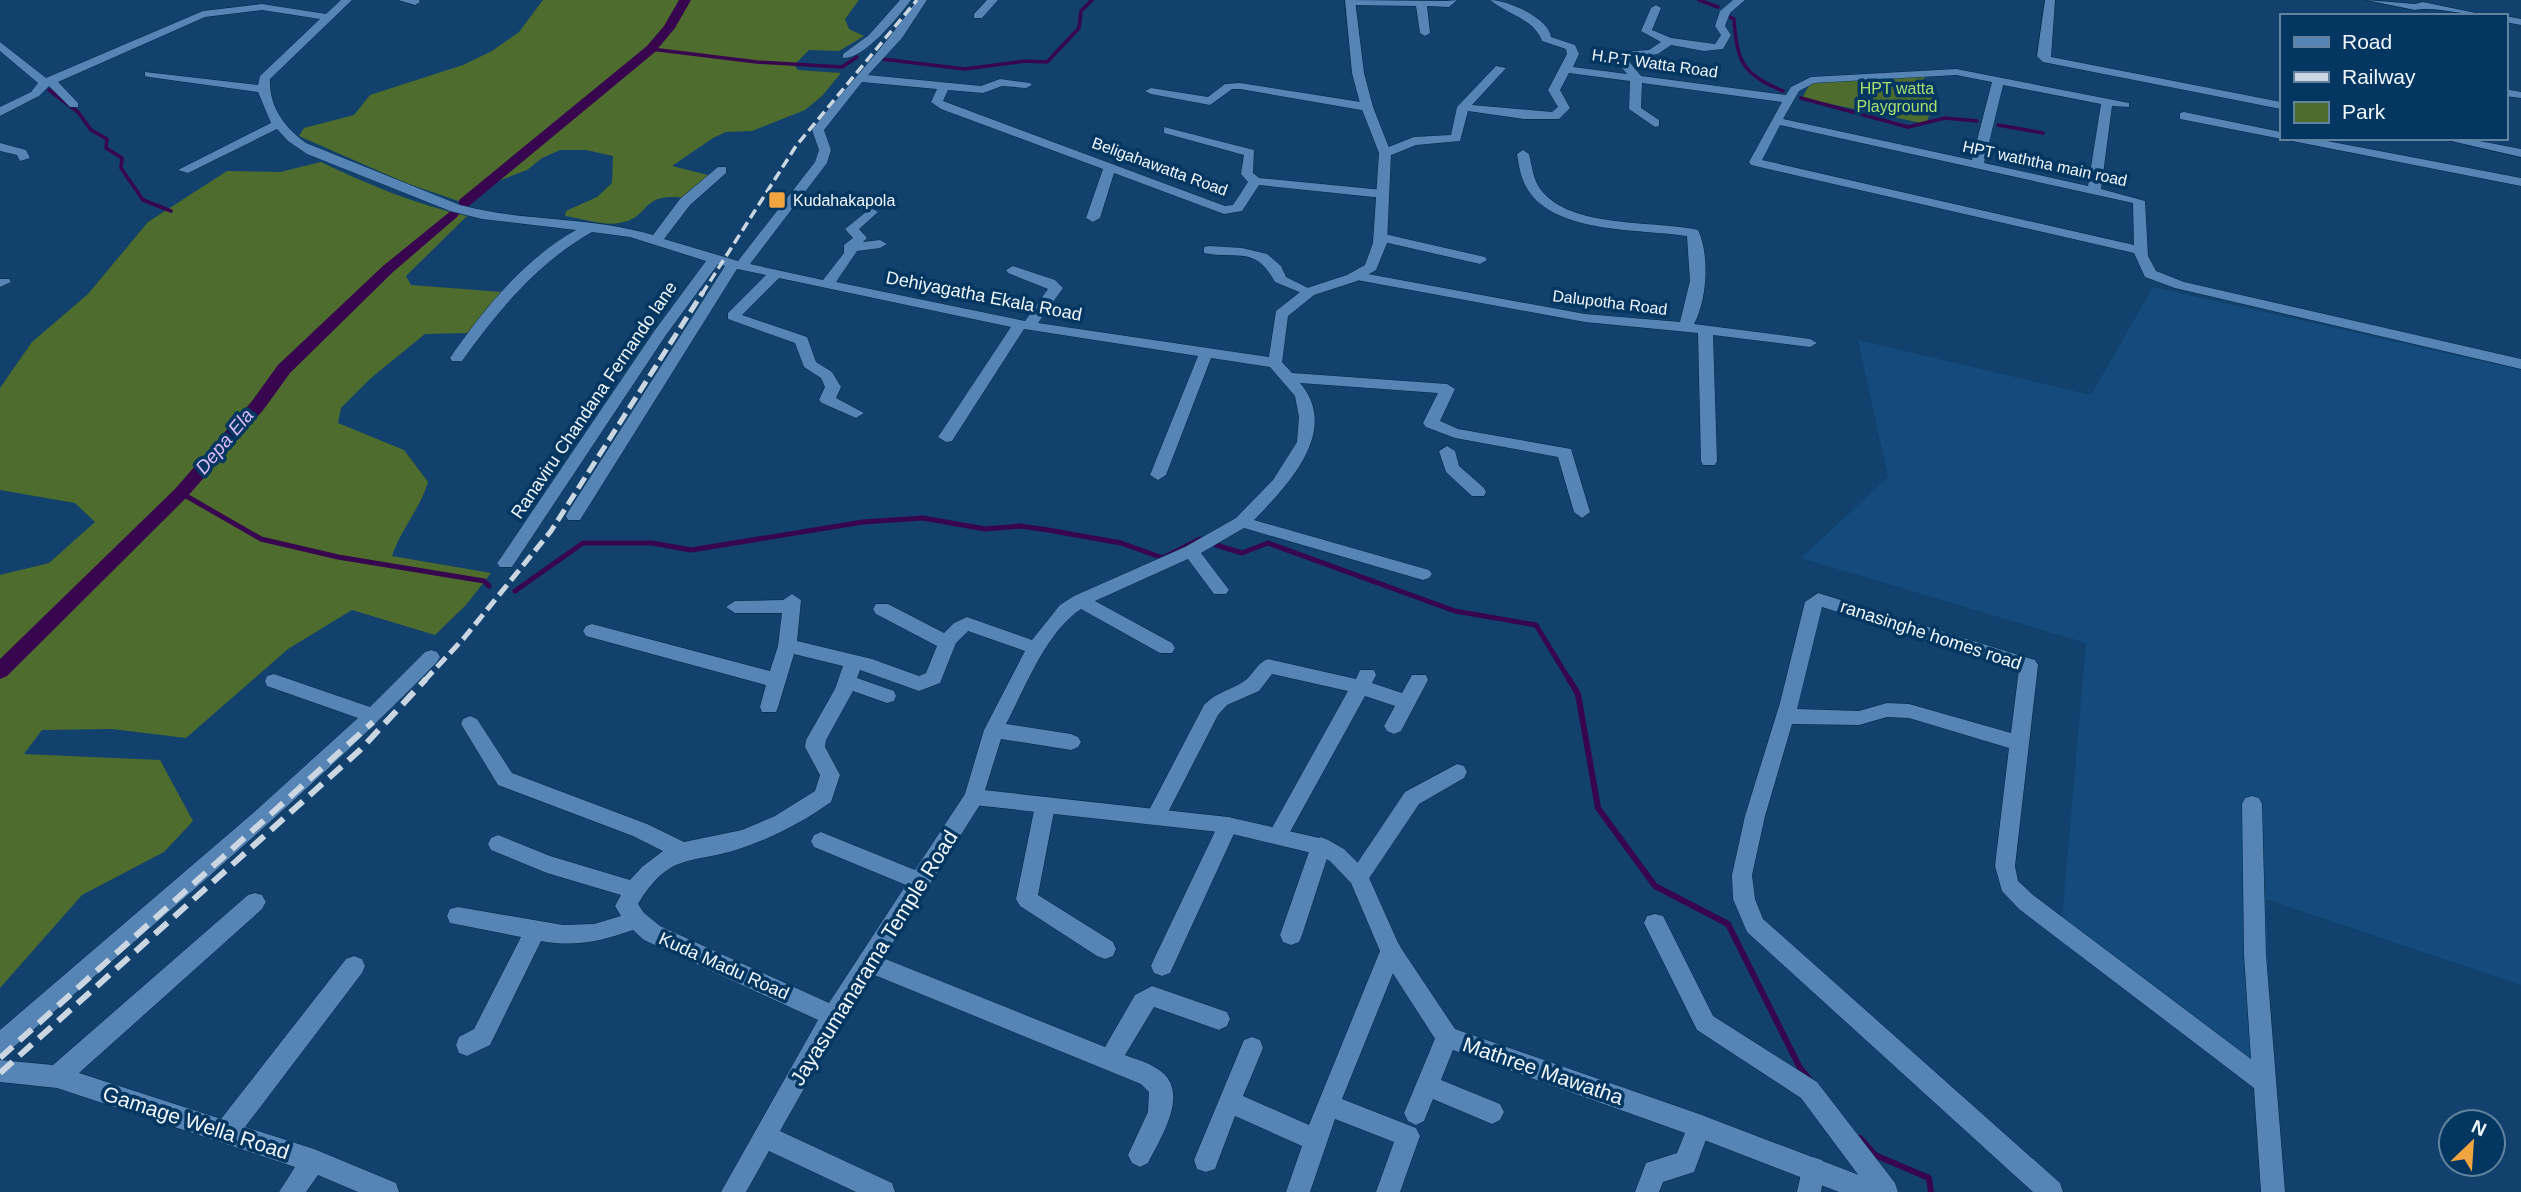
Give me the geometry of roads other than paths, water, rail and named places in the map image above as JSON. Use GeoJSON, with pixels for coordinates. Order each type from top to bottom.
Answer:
{"type":"FeatureCollection","features":[{"type":"Feature","properties":{"kind":"street"},"geometry":{"type":"LineString","coordinates":[[149,75],[264,89],[264,78],[347,0]]}},
{"type":"Feature","properties":{"kind":"street"},"geometry":{"type":"LineString","coordinates":[[847,57],[873,37],[906,0]]}},
{"type":"Feature","properties":{"kind":"street"},"geometry":{"type":"LineString","coordinates":[[574,516],[737,265],[821,163],[825,150],[818,130],[859,78],[898,36],[922,0]]}},
{"type":"Feature","properties":{"kind":"street"},"geometry":{"type":"LineString","coordinates":[[978,16],[993,0]]}},
{"type":"Feature","properties":{"kind":"street"},"geometry":{"type":"LineString","coordinates":[[974,797],[994,730],[1036,648],[1066,610],[1080,601],[1191,551],[1242,522],[1279,484],[1305,442],[1307,418],[1302,395],[1275,363],[1281,314],[1309,292],[1357,276],[1371,267],[1380,237],[1385,153],[1367,107],[1358,73],[1350,1],[1449,4],[1452,0]]}},
{"type":"Feature","properties":{"kind":"street"},"geometry":{"type":"LineString","coordinates":[[1495,0],[1531,19],[1545,31],[1546,39],[1571,47],[1573,54],[1566,69]]}},
{"type":"Feature","properties":{"kind":"street"},"geometry":{"type":"LineString","coordinates":[[1656,8],[1646,31],[1668,41],[1704,48],[1719,47],[1726,35],[1720,26],[1721,17],[1726,9],[1740,0]]}},
{"type":"Feature","properties":{"kind":"street"},"geometry":{"type":"LineString","coordinates":[[2050,0],[2043,56],[2047,61],[2280,106]]}},
{"type":"Feature","properties":{"kind":"street"},"geometry":{"type":"LineString","coordinates":[[2371,0],[2474,14]]}},
{"type":"Feature","properties":{"kind":"street"},"geometry":{"type":"LineString","coordinates":[[1421,2],[1425,33]]}},
{"type":"Feature","properties":{"kind":"street"},"geometry":{"type":"LineString","coordinates":[[0,112],[35,94],[47,83],[204,14],[262,7],[326,17]]}},
{"type":"Feature","properties":{"kind":"street"},"geometry":{"type":"LineString","coordinates":[[1655,123],[1635,109],[1636,77],[1622,56],[1657,53],[1668,41]]}},
{"type":"Feature","properties":{"kind":"street"},"geometry":{"type":"LineString","coordinates":[[0,45],[47,83],[58,86],[63,97],[74,105]]}},
{"type":"Feature","properties":{"kind":"street"},"geometry":{"type":"LineString","coordinates":[[1385,153],[1414,141],[1455,138],[1463,107],[1500,68]]}},
{"type":"Feature","properties":{"kind":"street","name":"H.P.T Watta Road"},"geometry":{"type":"LineString","coordinates":[[1463,107],[1556,116],[1564,108],[1553,90],[1566,69],[1789,99]]}},
{"type":"Feature","properties":{"kind":"street"},"geometry":{"type":"LineString","coordinates":[[2125,105],[1956,72],[1811,80],[1795,89],[1755,162],[2141,251],[2150,274],[2180,285],[2521,364]]}},
{"type":"Feature","properties":{"kind":"street"},"geometry":{"type":"LineString","coordinates":[[859,78],[983,90],[1000,82],[1026,85]]}},
{"type":"Feature","properties":{"kind":"street"},"geometry":{"type":"LineString","coordinates":[[1977,166],[1998,80]]}},
{"type":"Feature","properties":{"kind":"street","name":"Beligahawatta Road"},"geometry":{"type":"LineString","coordinates":[[941,86],[943,89],[937,102],[945,106],[1224,210],[1237,208],[1255,181],[1383,194]]}},
{"type":"Feature","properties":{"kind":"street"},"geometry":{"type":"LineString","coordinates":[[1151,91],[1210,101],[1229,86],[1240,86],[1367,107]]}},
{"type":"Feature","properties":{"kind":"street","name":"Dehiyagatha Ekala Road"},"geometry":{"type":"LineString","coordinates":[[264,89],[280,123],[300,146],[455,208],[482,215],[593,226],[656,240],[737,265],[1025,325],[1275,363]]}},
{"type":"Feature","properties":{"kind":"street"},"geometry":{"type":"LineString","coordinates":[[2094,192],[2106,101]]}},
{"type":"Feature","properties":{"kind":"street"},"geometry":{"type":"LineString","coordinates":[[2184,116],[2280,136]]}},
{"type":"Feature","properties":{"kind":"street","name":"HPT waththa main road"},"geometry":{"type":"LineString","coordinates":[[1776,121],[2139,201],[2141,251]]}},
{"type":"Feature","properties":{"kind":"street"},"geometry":{"type":"LineString","coordinates":[[184,170],[280,123]]}},
{"type":"Feature","properties":{"kind":"street"},"geometry":{"type":"LineString","coordinates":[[1168,130],[1250,153],[1247,174],[1255,181]]}},
{"type":"Feature","properties":{"kind":"street"},"geometry":{"type":"LineString","coordinates":[[2300,140],[2521,182]]}},
{"type":"Feature","properties":{"kind":"street"},"geometry":{"type":"LineString","coordinates":[[2454,140],[2521,153]]}},
{"type":"Feature","properties":{"kind":"street"},"geometry":{"type":"LineString","coordinates":[[0,147],[22,153],[24,158]]}},
{"type":"Feature","properties":{"kind":"street","name":"Dalupotha Road"},"geometry":{"type":"LineString","coordinates":[[1357,276],[1585,317],[1685,327],[1689,321],[1696,282],[1697,242],[1693,233],[1586,218],[1555,210],[1538,196],[1528,178],[1524,154]]}},
{"type":"Feature","properties":{"kind":"street"},"geometry":{"type":"LineString","coordinates":[[1093,218],[1110,167]]}},
{"type":"Feature","properties":{"kind":"street"},"geometry":{"type":"LineString","coordinates":[[656,240],[685,202],[722,170]]}},
{"type":"Feature","properties":{"kind":"street"},"geometry":{"type":"LineString","coordinates":[[849,247],[860,238],[852,229],[871,212]]}},
{"type":"Feature","properties":{"kind":"street"},"geometry":{"type":"LineString","coordinates":[[457,358],[473,335],[532,271],[579,232],[593,226]]}},
{"type":"Feature","properties":{"kind":"street"},"geometry":{"type":"LineString","coordinates":[[1380,237],[1480,260]]}},
{"type":"Feature","properties":{"kind":"street"},"geometry":{"type":"LineString","coordinates":[[849,247],[880,244]]}},
{"type":"Feature","properties":{"kind":"street"},"geometry":{"type":"LineString","coordinates":[[827,284],[851,253],[849,247]]}},
{"type":"Feature","properties":{"kind":"street"},"geometry":{"type":"LineString","coordinates":[[1209,250],[1243,253],[1270,260],[1278,266],[1280,279],[1309,292]]}},
{"type":"Feature","properties":{"kind":"street","name":"Ranaviru Chandana Fernando lane"},"geometry":{"type":"LineString","coordinates":[[506,563],[540,517],[676,307],[715,259]]}},
{"type":"Feature","properties":{"kind":"street"},"geometry":{"type":"LineString","coordinates":[[946,437],[1025,325],[1056,288],[1050,283],[1013,270]]}},
{"type":"Feature","properties":{"kind":"street"},"geometry":{"type":"LineString","coordinates":[[776,273],[733,316],[802,340],[809,364],[827,375],[833,387],[827,400],[856,413]]}},
{"type":"Feature","properties":{"kind":"street"},"geometry":{"type":"LineString","coordinates":[[1685,327],[1810,343]]}},
{"type":"Feature","properties":{"kind":"street"},"geometry":{"type":"LineString","coordinates":[[1703,329],[1707,336],[1709,461]]}},
{"type":"Feature","properties":{"kind":"street"},"geometry":{"type":"LineString","coordinates":[[1158,475],[1206,354]]}},
{"type":"Feature","properties":{"kind":"street"},"geometry":{"type":"LineString","coordinates":[[1290,378],[1447,389],[1431,423],[1455,433],[1566,453],[1582,512]]}},
{"type":"Feature","properties":{"kind":"street"},"geometry":{"type":"LineString","coordinates":[[1440,471],[1455,433]]}},
{"type":"Feature","properties":{"kind":"street"},"geometry":{"type":"LineString","coordinates":[[1447,451],[1452,468],[1478,492]]}},
{"type":"Feature","properties":{"kind":"street"},"geometry":{"type":"LineString","coordinates":[[1242,522],[1423,573]]}},
{"type":"Feature","properties":{"kind":"street"},"geometry":{"type":"LineString","coordinates":[[1191,551],[1220,590]]}},
{"type":"Feature","properties":{"kind":"street","name":"ranasinghe homes road"},"geometry":{"type":"LineString","coordinates":[[2050,1192],[1755,925],[1744,899],[1742,876],[1755,816],[1814,601],[1818,599],[2029,665],[2005,866],[2009,885],[2026,902],[2265,1083]]}},
{"type":"Feature","properties":{"kind":"street"},"geometry":{"type":"LineString","coordinates":[[1080,601],[1166,648]]}},
{"type":"Feature","properties":{"kind":"street"},"geometry":{"type":"LineString","coordinates":[[735,607],[792,603],[787,646],[769,707]]}},
{"type":"Feature","properties":{"kind":"street"},"geometry":{"type":"LineString","coordinates":[[882,609],[947,643]]}},
{"type":"Feature","properties":{"kind":"street"},"geometry":{"type":"LineString","coordinates":[[850,672],[926,684],[933,678],[947,643],[960,626],[967,624],[1036,648]]}},
{"type":"Feature","properties":{"kind":"street"},"geometry":{"type":"LineString","coordinates":[[592,631],[776,680]]}},
{"type":"Feature","properties":{"kind":"street"},"geometry":{"type":"LineString","coordinates":[[787,646],[850,672],[887,696]]}},
{"type":"Feature","properties":{"kind":"street"},"geometry":{"type":"LineString","coordinates":[[0,1044],[259,820],[373,716],[431,657]]}},
{"type":"Feature","properties":{"kind":"street"},"geometry":{"type":"LineString","coordinates":[[1156,816],[1211,710],[1220,699],[1252,687],[1268,666],[1364,681],[1406,702]]}},
{"type":"Feature","properties":{"kind":"street"},"geometry":{"type":"LineString","coordinates":[[458,916],[534,932],[594,934],[636,920],[626,906],[633,890],[653,870],[682,851],[738,841],[792,816],[824,796],[830,775],[815,747],[816,740],[850,672]]}},
{"type":"Feature","properties":{"kind":"street"},"geometry":{"type":"LineString","coordinates":[[1394,726],[1419,680]]}},
{"type":"Feature","properties":{"kind":"street"},"geometry":{"type":"LineString","coordinates":[[274,681],[373,716]]}},
{"type":"Feature","properties":{"kind":"street"},"geometry":{"type":"LineString","coordinates":[[1278,835],[1364,681]]}},
{"type":"Feature","properties":{"kind":"street"},"geometry":{"type":"LineString","coordinates":[[1784,716],[1858,718],[1887,710],[1909,711],[2020,743]]}},
{"type":"Feature","properties":{"kind":"street"},"geometry":{"type":"LineString","coordinates":[[470,724],[505,779],[640,830],[682,851]]}},
{"type":"Feature","properties":{"kind":"street"},"geometry":{"type":"LineString","coordinates":[[994,730],[1071,743]]}},
{"type":"Feature","properties":{"kind":"street"},"geometry":{"type":"LineString","coordinates":[[1359,877],[1412,798],[1457,772]]}},
{"type":"Feature","properties":{"kind":"street","name":"Mathree Mawatha"},"geometry":{"type":"LineString","coordinates":[[974,797],[1228,825],[1321,846],[1337,855],[1359,877],[1391,951],[1447,1037],[1699,1126],[1811,1180],[1871,1192]]}},
{"type":"Feature","properties":{"kind":"street","name":"Jayasumanarama Temple Road"},"geometry":{"type":"LineString","coordinates":[[733,1192],[833,1016],[974,797]]}},
{"type":"Feature","properties":{"kind":"street"},"geometry":{"type":"LineString","coordinates":[[2252,804],[2255,955],[2273,1192]]}},
{"type":"Feature","properties":{"kind":"street"},"geometry":{"type":"LineString","coordinates":[[1045,806],[1027,899],[1105,949]]}},
{"type":"Feature","properties":{"kind":"street"},"geometry":{"type":"LineString","coordinates":[[1162,966],[1228,825]]}},
{"type":"Feature","properties":{"kind":"street"},"geometry":{"type":"LineString","coordinates":[[821,841],[919,881]]}},
{"type":"Feature","properties":{"kind":"street"},"geometry":{"type":"LineString","coordinates":[[498,844],[547,864],[633,890]]}},
{"type":"Feature","properties":{"kind":"street"},"geometry":{"type":"LineString","coordinates":[[1291,935],[1321,846]]}},
{"type":"Feature","properties":{"kind":"street"},"geometry":{"type":"LineString","coordinates":[[57,1077],[255,902]]}},
{"type":"Feature","properties":{"kind":"street","name":"Kuda Madu Road"},"geometry":{"type":"LineString","coordinates":[[636,920],[652,933],[833,1016]]}},
{"type":"Feature","properties":{"kind":"street"},"geometry":{"type":"LineString","coordinates":[[1655,923],[1705,1023],[1809,1090],[1886,1192]]}},
{"type":"Feature","properties":{"kind":"street"},"geometry":{"type":"LineString","coordinates":[[467,1045],[482,1037],[534,932]]}},
{"type":"Feature","properties":{"kind":"street"},"geometry":{"type":"LineString","coordinates":[[1298,1192],[1328,1105],[1391,951]]}},
{"type":"Feature","properties":{"kind":"street"},"geometry":{"type":"LineString","coordinates":[[870,962],[1110,1060],[1161,1084],[1165,1096],[1140,1155]]}},
{"type":"Feature","properties":{"kind":"street"},"geometry":{"type":"LineString","coordinates":[[225,1133],[354,965]]}},
{"type":"Feature","properties":{"kind":"street"},"geometry":{"type":"LineString","coordinates":[[1110,1060],[1143,1002],[1152,996],[1219,1019]]}},
{"type":"Feature","properties":{"kind":"street"},"geometry":{"type":"LineString","coordinates":[[1416,1113],[1447,1037]]}},
{"type":"Feature","properties":{"kind":"street"},"geometry":{"type":"LineString","coordinates":[[1206,1160],[1252,1048]]}},
{"type":"Feature","properties":{"kind":"street","name":"Gamage Wella Road"},"geometry":{"type":"LineString","coordinates":[[0,1071],[57,1077],[314,1161],[387,1192]]}},
{"type":"Feature","properties":{"kind":"street"},"geometry":{"type":"LineString","coordinates":[[1427,1084],[1492,1112]]}},
{"type":"Feature","properties":{"kind":"street"},"geometry":{"type":"LineString","coordinates":[[1229,1102],[1316,1140]]}},
{"type":"Feature","properties":{"kind":"street"},"geometry":{"type":"LineString","coordinates":[[1328,1105],[1408,1136],[1388,1192]]}},
{"type":"Feature","properties":{"kind":"street"},"geometry":{"type":"LineString","coordinates":[[1647,1192],[1655,1172],[1685,1163],[1699,1126]]}},
{"type":"Feature","properties":{"kind":"street"},"geometry":{"type":"LineString","coordinates":[[766,1138],[883,1192]]}},
{"type":"Feature","properties":{"kind":"street"},"geometry":{"type":"LineString","coordinates":[[291,1192],[314,1161]]}},
{"type":"Feature","properties":{"kind":"waterway","name":"Depa Ela"},"geometry":{"type":"LineString","coordinates":[[464,203],[651,49],[669,28],[685,0]]}},
{"type":"Feature","properties":{"kind":"waterway"},"geometry":{"type":"LineString","coordinates":[[882,59],[965,69],[1025,61],[1047,62],[1079,28],[1081,11],[1092,0]]}},
{"type":"Feature","properties":{"kind":"waterway"},"geometry":{"type":"LineString","coordinates":[[1699,0],[1718,7]]}},
{"type":"Feature","properties":{"kind":"waterway"},"geometry":{"type":"LineString","coordinates":[[1730,17],[1734,19],[1737,46],[1745,65],[1759,79],[1783,91]]}},
{"type":"Feature","properties":{"kind":"waterway"},"geometry":{"type":"LineString","coordinates":[[651,49],[757,62],[842,67],[857,57]]}},
{"type":"Feature","properties":{"kind":"waterway"},"geometry":{"type":"LineString","coordinates":[[49,90],[78,112],[91,130],[107,139],[106,148],[122,158],[121,168],[143,200],[171,211]]}},
{"type":"Feature","properties":{"kind":"waterway"},"geometry":{"type":"LineString","coordinates":[[1801,98],[1908,127],[1945,118],[1977,121]]}},
{"type":"Feature","properties":{"kind":"waterway"},"geometry":{"type":"LineString","coordinates":[[1998,125],[2043,133]]}},
{"type":"Feature","properties":{"kind":"waterway","name":"Depa Ela"},"geometry":{"type":"LineString","coordinates":[[0,671],[181,493],[258,405],[284,369],[388,269],[452,214]]}},
{"type":"Feature","properties":{"kind":"waterway"},"geometry":{"type":"LineString","coordinates":[[181,493],[261,539],[338,557],[484,581],[489,586]]}},
{"type":"Feature","properties":{"kind":"waterway"},"geometry":{"type":"LineString","coordinates":[[515,591],[583,543],[652,543],[691,550],[863,522],[923,518],[985,529],[1020,526],[1048,530],[1121,543],[1163,558],[1200,539]]}},
{"type":"Feature","properties":{"kind":"waterway"},"geometry":{"type":"LineString","coordinates":[[1216,545],[1242,553],[1268,543],[1455,611],[1536,625],[1570,681]]}},
{"type":"Feature","properties":{"kind":"waterway"},"geometry":{"type":"LineString","coordinates":[[1569,679],[1578,694],[1598,808],[1655,886],[1728,924],[1800,1068],[1810,1080]]}},
{"type":"Feature","properties":{"kind":"waterway"},"geometry":{"type":"LineString","coordinates":[[1860,1138],[1875,1155],[1929,1178],[1931,1192]]}},
{"type":"Feature","properties":{"kind":"railway"},"geometry":{"type":"LineString","coordinates":[[702,294],[796,146],[917,0]]}},
{"type":"Feature","properties":{"kind":"railway"},"geometry":{"type":"LineString","coordinates":[[424,681],[464,638],[551,531],[703,292]]}},
{"type":"Feature","properties":{"kind":"railway"},"geometry":{"type":"LineString","coordinates":[[0,1073],[360,750],[426,679]]}},
{"type":"Feature","properties":{"kind":"railway"},"geometry":{"type":"LineString","coordinates":[[0,1058],[373,722]]}},
{"type":"Feature","properties":{"kind":"place","name":"Kudahakapola"},"geometry":{"type":"Point","coordinates":[777,200]}},
{"type":"Feature","properties":{"kind":"park label","name":"HPT watta Playground"},"geometry":{"type":"Point","coordinates":[1897,97]}}]}
